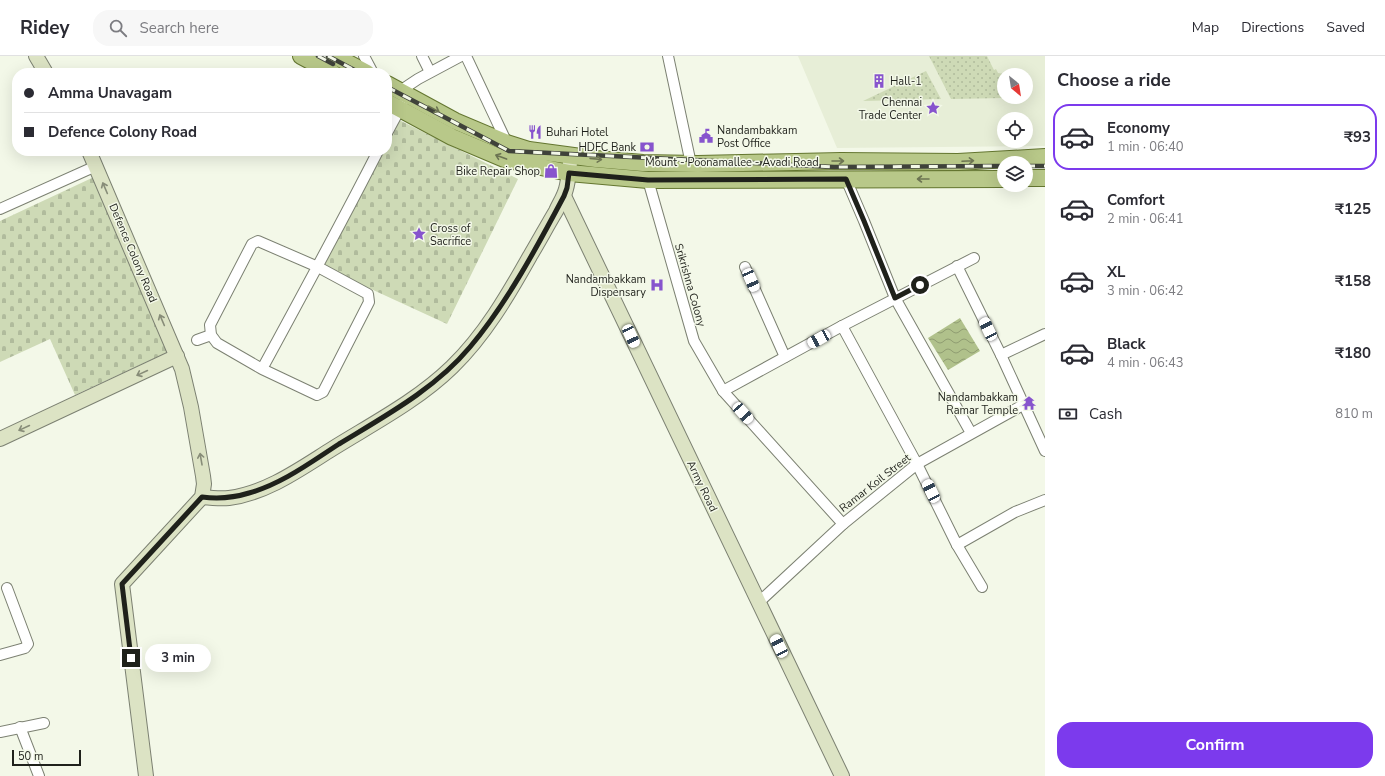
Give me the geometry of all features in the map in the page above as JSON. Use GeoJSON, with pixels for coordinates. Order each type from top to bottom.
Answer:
{"type":"FeatureCollection","features":[{"type":"Feature","properties":{"kind":"main road"},"geometry":{"type":"LineString","coordinates":[[36,56],[43,68]]}},
{"type":"Feature","properties":{"kind":"main road"},"geometry":{"type":"LineString","coordinates":[[301,56],[324,68]]}},
{"type":"Feature","properties":{"kind":"main road"},"geometry":{"type":"LineString","coordinates":[[335,56],[358,68]]}},
{"type":"Feature","properties":{"kind":"main road","name":"Mount - Poonamallee - Avadi Road"},"geometry":{"type":"LineString","coordinates":[[397,96],[507,143],[529,150],[596,160],[691,164],[842,161],[958,162],[1045,157]]}},
{"type":"Feature","properties":{"kind":"main road","name":"Mount - Poonamallee - Avadi Road"},"geometry":{"type":"LineString","coordinates":[[397,96],[452,137],[504,159],[569,173],[648,180],[997,178]]}},
{"type":"Feature","properties":{"kind":"main road","name":"Defence Colony Road"},"geometry":{"type":"LineString","coordinates":[[91,156],[177,356],[191,407],[201,461],[204,484],[202,497]]}},
{"type":"Feature","properties":{"kind":"main road"},"geometry":{"type":"LineString","coordinates":[[146,776],[122,584],[202,497],[218,499],[230,498],[269,486],[292,474],[433,384],[461,357],[490,322],[507,295],[564,196],[567,188],[571,156]]}},
{"type":"Feature","properties":{"kind":"main road"},"geometry":{"type":"LineString","coordinates":[[721,163],[721,180]]}},
{"type":"Feature","properties":{"kind":"main road"},"geometry":{"type":"LineString","coordinates":[[1033,178],[1045,178]]}},
{"type":"Feature","properties":{"kind":"main road","name":"Army Road"},"geometry":{"type":"LineString","coordinates":[[564,196],[842,776]]}},
{"type":"Feature","properties":{"kind":"main road"},"geometry":{"type":"LineString","coordinates":[[0,439],[177,356]]}},
{"type":"Feature","properties":{"kind":"street"},"geometry":{"type":"LineString","coordinates":[[364,56],[370,68]]}},
{"type":"Feature","properties":{"kind":"street"},"geometry":{"type":"LineString","coordinates":[[422,56],[430,72]]}},
{"type":"Feature","properties":{"kind":"street"},"geometry":{"type":"LineString","coordinates":[[392,114],[397,96],[430,72],[461,56]]}},
{"type":"Feature","properties":{"kind":"street"},"geometry":{"type":"LineString","coordinates":[[466,56],[507,143]]}},
{"type":"Feature","properties":{"kind":"street"},"geometry":{"type":"LineString","coordinates":[[668,56],[691,164]]}},
{"type":"Feature","properties":{"kind":"street"},"geometry":{"type":"LineString","coordinates":[[262,369],[318,267],[375,156]]}},
{"type":"Feature","properties":{"kind":"street"},"geometry":{"type":"LineString","coordinates":[[0,209],[96,166]]}},
{"type":"Feature","properties":{"kind":"street"},"geometry":{"type":"LineString","coordinates":[[846,179],[895,298],[971,433]]}},
{"type":"Feature","properties":{"kind":"street","name":"Srikrishna Colony"},"geometry":{"type":"LineString","coordinates":[[648,180],[694,341],[723,390],[843,524]]}},
{"type":"Feature","properties":{"kind":"street"},"geometry":{"type":"LineString","coordinates":[[258,241],[318,267],[368,294],[369,302],[323,392],[317,395],[262,369],[216,343],[211,335],[210,325],[252,244],[258,241]]}},
{"type":"Feature","properties":{"kind":"street"},"geometry":{"type":"LineString","coordinates":[[723,390],[895,298],[974,258]]}},
{"type":"Feature","properties":{"kind":"street"},"geometry":{"type":"LineString","coordinates":[[957,266],[1045,449]]}},
{"type":"Feature","properties":{"kind":"street"},"geometry":{"type":"LineString","coordinates":[[745,268],[785,358]]}},
{"type":"Feature","properties":{"kind":"street"},"geometry":{"type":"LineString","coordinates":[[842,326],[917,464],[958,545],[982,587]]}},
{"type":"Feature","properties":{"kind":"street"},"geometry":{"type":"LineString","coordinates":[[1001,355],[1045,334]]}},
{"type":"Feature","properties":{"kind":"street"},"geometry":{"type":"LineString","coordinates":[[197,340],[211,335]]}},
{"type":"Feature","properties":{"kind":"street","name":"Ramar Koil Street"},"geometry":{"type":"LineString","coordinates":[[758,603],[843,524],[917,464],[1023,405]]}},
{"type":"Feature","properties":{"kind":"street"},"geometry":{"type":"LineString","coordinates":[[958,545],[1015,512],[1045,500]]}},
{"type":"Feature","properties":{"kind":"street"},"geometry":{"type":"LineString","coordinates":[[0,655],[25,648],[28,644],[7,588]]}},
{"type":"Feature","properties":{"kind":"street"},"geometry":{"type":"LineString","coordinates":[[0,732],[44,723]]}},
{"type":"Feature","properties":{"kind":"street"},"geometry":{"type":"LineString","coordinates":[[20,727],[39,776]]}},
{"type":"Feature","properties":{"kind":"shaded area","name":"Chennai Trade Center"},"geometry":{"type":"Polygon","coordinates":[[[798,56],[1045,56],[1045,146],[1033,146],[1033,112],[997,112],[997,146],[837,148],[798,56]]]}},
{"type":"Feature","properties":{"kind":"green space"},"geometry":{"type":"Polygon","coordinates":[[[929,56],[987,56],[994,70],[996,69],[997,71],[997,98],[951,99],[929,56]]]}},
{"type":"Feature","properties":{"kind":"green space"},"geometry":{"type":"Polygon","coordinates":[[[926,71],[941,99],[863,101],[926,71]]]}},
{"type":"Feature","properties":{"kind":"green space"},"geometry":{"type":"Polygon","coordinates":[[[397,119],[518,179],[447,324],[321,266],[377,156],[392,156],[392,128],[397,119]]]}},
{"type":"Feature","properties":{"kind":"green space"},"geometry":{"type":"Polygon","coordinates":[[[94,177],[168,352],[75,395],[50,339],[0,362],[0,221],[94,177]]]}},
{"type":"Feature","properties":{"kind":"water"},"geometry":{"type":"Polygon","coordinates":[[[960,318],[980,351],[948,370],[928,338],[960,318]]]}},
{"type":"Feature","properties":{"kind":"railway"},"geometry":{"type":"LineString","coordinates":[[318,56],[333,64]]}},
{"type":"Feature","properties":{"kind":"railway"},"geometry":{"type":"LineString","coordinates":[[328,56],[351,68]]}},
{"type":"Feature","properties":{"kind":"railway"},"geometry":{"type":"LineString","coordinates":[[392,90],[509,151],[834,167],[997,166]]}},
{"type":"Feature","properties":{"kind":"railway"},"geometry":{"type":"LineString","coordinates":[[1033,166],[1045,166]]}},
{"type":"Feature","properties":{"kind":"place","name":"Hall-1"},"geometry":{"type":"Point","coordinates":[879,81]}},
{"type":"Feature","properties":{"kind":"place","name":"Chennai Trade Center"},"geometry":{"type":"Point","coordinates":[933,108]}},
{"type":"Feature","properties":{"kind":"place","name":"Buhari Hotel"},"geometry":{"type":"Point","coordinates":[535,132]}},
{"type":"Feature","properties":{"kind":"place","name":"Nandambakkam Post Office"},"geometry":{"type":"Point","coordinates":[706,136]}},
{"type":"Feature","properties":{"kind":"place","name":"HDFC Bank"},"geometry":{"type":"Point","coordinates":[647,147]}},
{"type":"Feature","properties":{"kind":"place","name":"Bike Repair Shop"},"geometry":{"type":"Point","coordinates":[551,171]}},
{"type":"Feature","properties":{"kind":"place","name":"Cross of Sacrifice"},"geometry":{"type":"Point","coordinates":[419,234]}},
{"type":"Feature","properties":{"kind":"place","name":"Nandambakkam Dispensary"},"geometry":{"type":"Point","coordinates":[657,285]}},
{"type":"Feature","properties":{"kind":"place","name":"Nandambakkam Ramar Temple"},"geometry":{"type":"Point","coordinates":[1029,403]}},
{"type":"Feature","properties":{"kind":"route"},"geometry":{"type":"LineString","coordinates":[[131,658],[122,584],[202,497],[218,499],[230,498],[269,486],[292,474],[410,400],[433,384],[452,367],[490,322],[507,295],[564,196],[567,188],[569,173],[648,180],[846,179],[895,298],[920,285]]}}]}
